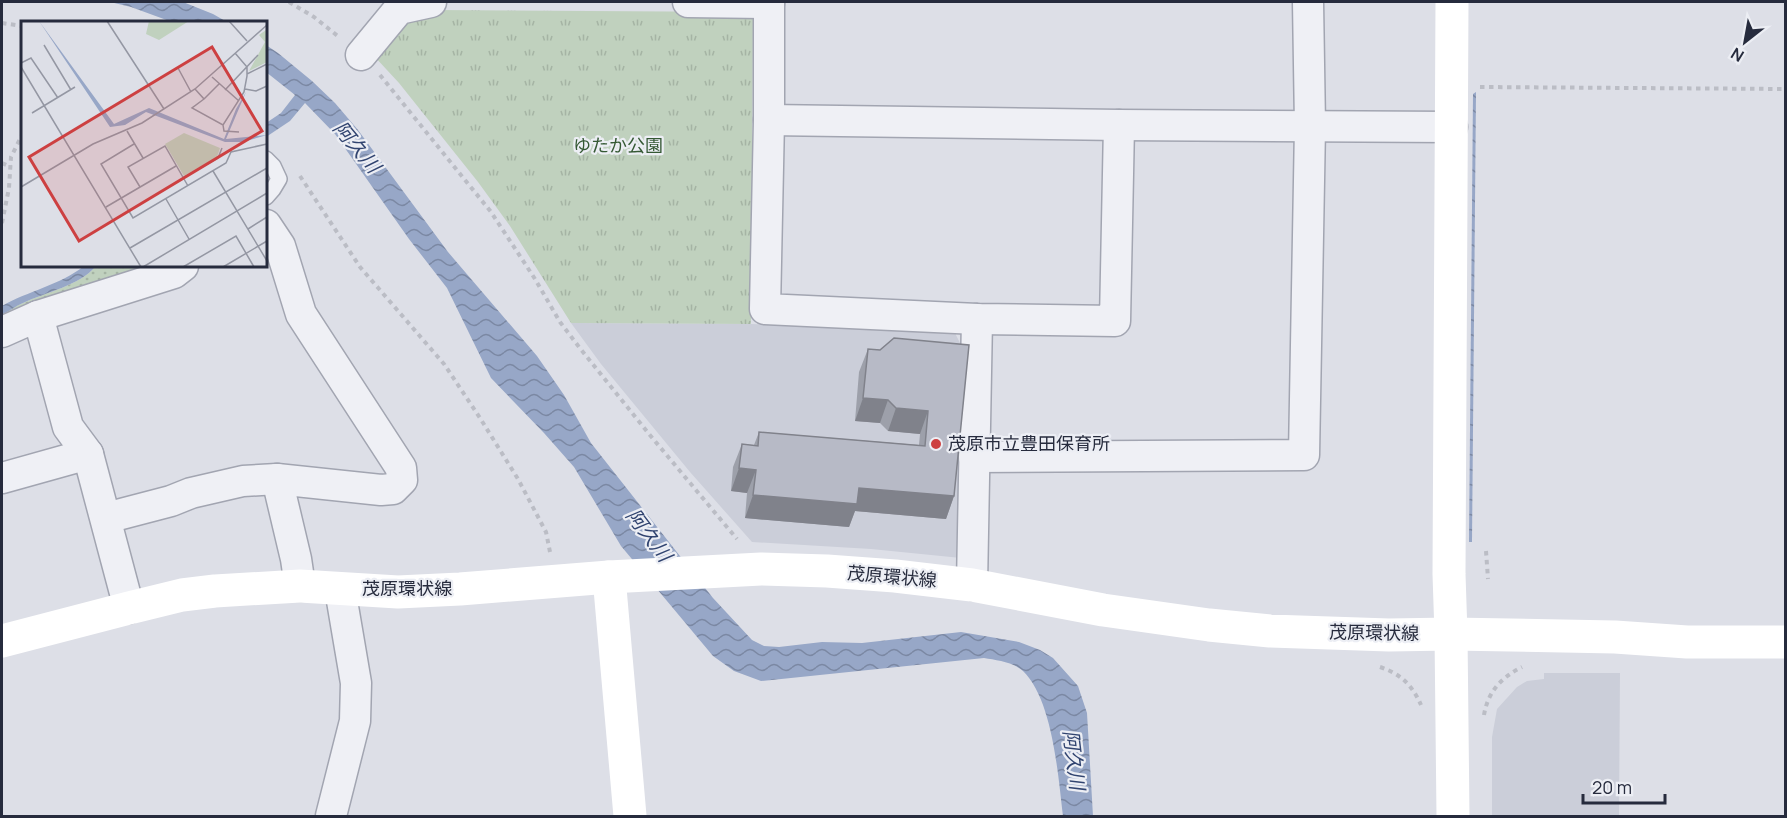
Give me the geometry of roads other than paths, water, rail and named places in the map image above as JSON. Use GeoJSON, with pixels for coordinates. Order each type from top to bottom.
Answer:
{"type":"FeatureCollection","features":[{"type":"Feature","properties":{"kind":"main road"},"geometry":{"type":"LineString","coordinates":[[1452,2],[1449,574],[1453,816]]}},
{"type":"Feature","properties":{"kind":"main road","name":"茂原環状線"},"geometry":{"type":"LineString","coordinates":[[2,641],[129,608],[215,591],[300,586],[398,592],[761,569],[895,576],[972,585],[1104,610],[1270,631],[1389,635],[1615,637],[1687,642],[1785,642]]}},
{"type":"Feature","properties":{"kind":"main road"},"geometry":{"type":"LineString","coordinates":[[609,578],[630,816]]}},
{"type":"Feature","properties":{"kind":"street"},"geometry":{"type":"LineString","coordinates":[[361,54],[399,9],[431,2]]}},
{"type":"Feature","properties":{"kind":"street"},"geometry":{"type":"LineString","coordinates":[[688,2],[769,2],[765,309],[977,319],[1115,321],[1119,125]]}},
{"type":"Feature","properties":{"kind":"street"},"geometry":{"type":"LineString","coordinates":[[974,457],[1304,455],[1310,126],[1308,2]]}},
{"type":"Feature","properties":{"kind":"street"},"geometry":{"type":"LineString","coordinates":[[769,120],[1452,127]]}},
{"type":"Feature","properties":{"kind":"street"},"geometry":{"type":"LineString","coordinates":[[106,518],[171,501],[190,493],[243,481],[277,479],[393,489],[402,480],[401,468],[301,314],[280,246],[267,226]]}},
{"type":"Feature","properties":{"kind":"street"},"geometry":{"type":"LineString","coordinates":[[2,332],[38,316],[174,273],[182,267]]}},
{"type":"Feature","properties":{"kind":"street"},"geometry":{"type":"LineString","coordinates":[[38,316],[68,427],[88,454],[129,608]]}},
{"type":"Feature","properties":{"kind":"street"},"geometry":{"type":"LineString","coordinates":[[972,585],[977,319]]}},
{"type":"Feature","properties":{"kind":"street"},"geometry":{"type":"LineString","coordinates":[[2,478],[88,454]]}},
{"type":"Feature","properties":{"kind":"street"},"geometry":{"type":"LineString","coordinates":[[277,479],[300,586]]}},
{"type":"Feature","properties":{"kind":"street"},"geometry":{"type":"LineString","coordinates":[[331,816],[355,721],[356,683],[340,589]]}},
{"type":"Feature","properties":{"kind":"lane"},"geometry":{"type":"LineString","coordinates":[[267,160],[273,166],[279,179],[267,196]]}},
{"type":"Feature","properties":{"kind":"water"},"geometry":{"type":"Polygon","coordinates":[[[110,2],[183,2],[225,21],[169,21],[110,2]]]}},
{"type":"Feature","properties":{"kind":"water","name":"阿久川"},"geometry":{"type":"Polygon","coordinates":[[[267,46],[312,81],[358,130],[448,252],[537,356],[564,395],[591,443],[713,598],[752,640],[764,646],[779,647],[822,642],[862,643],[961,632],[1019,642],[1040,650],[1053,658],[1078,686],[1087,713],[1093,816],[1063,816],[1048,719],[1033,684],[1023,671],[1014,665],[984,658],[761,681],[734,671],[713,656],[621,546],[574,467],[491,378],[447,288],[409,239],[335,134],[305,103],[290,121],[267,136],[267,122],[281,113],[295,95],[267,73],[267,46]]]}},
{"type":"Feature","properties":{"kind":"water"},"geometry":{"type":"Polygon","coordinates":[[[1476,92],[1472,542],[1469,542],[1473,94],[1476,92]]]}},
{"type":"Feature","properties":{"kind":"water"},"geometry":{"type":"Polygon","coordinates":[[[83,267],[95,267],[81,279],[23,303],[2,315],[2,306],[75,273],[83,267]]]}},
{"type":"Feature","properties":{"kind":"place","name":"茂原市立豊田保育所"},"geometry":{"type":"Point","coordinates":[936,444]}},
{"type":"Feature","properties":{"kind":"park label","name":"ゆたか公園"},"geometry":{"type":"Point","coordinates":[618,146]}}]}
